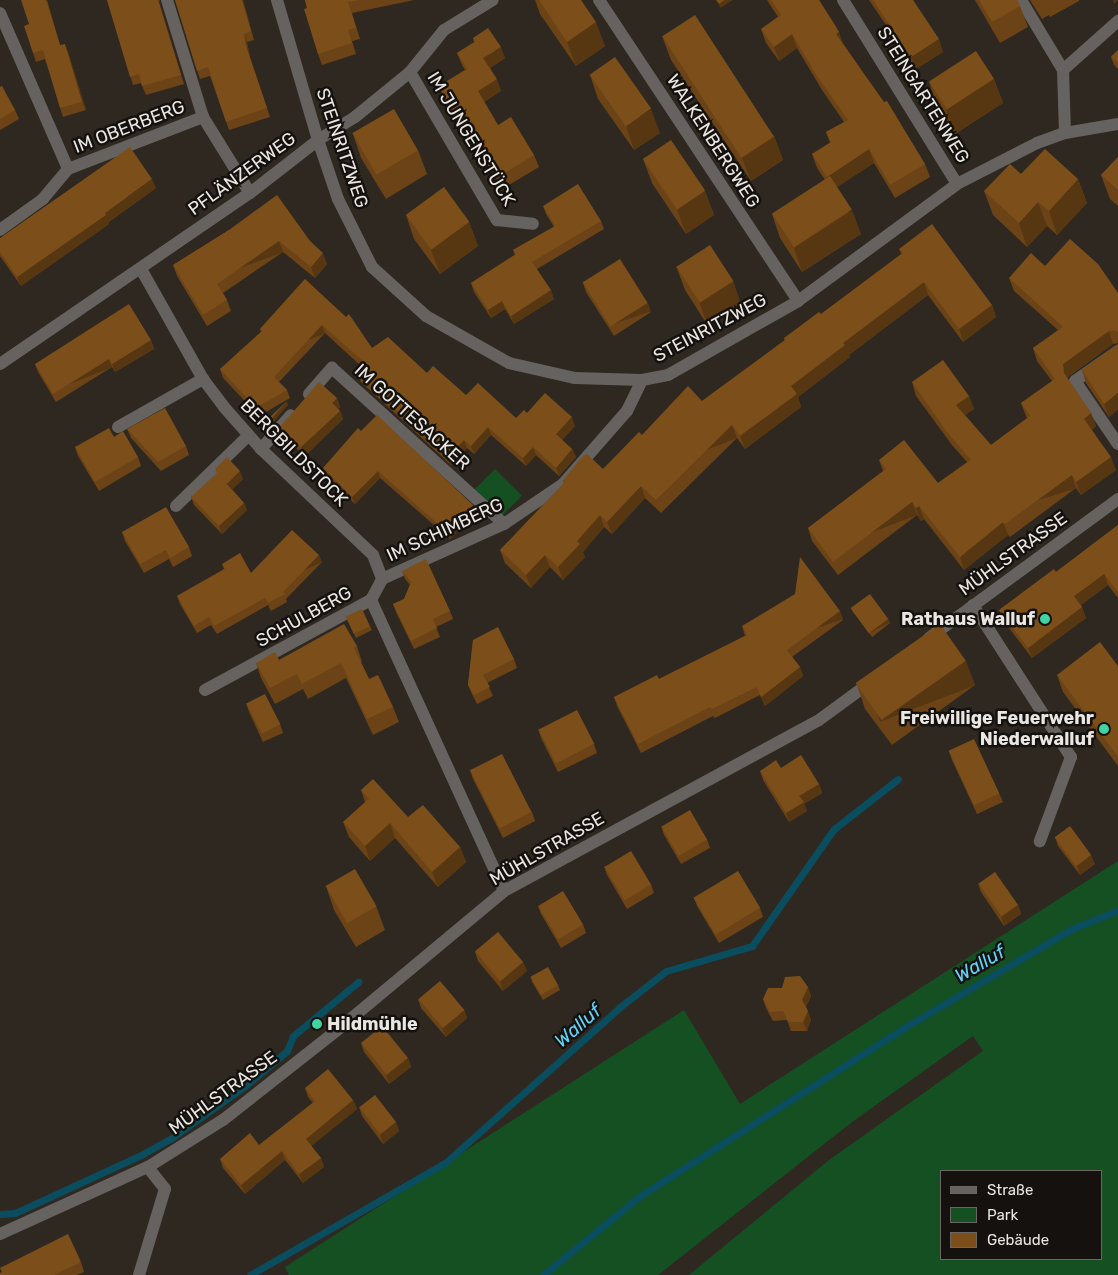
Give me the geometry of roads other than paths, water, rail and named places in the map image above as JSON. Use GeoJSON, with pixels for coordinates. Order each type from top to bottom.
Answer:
{"type":"FeatureCollection","features":[{"type":"Feature","properties":{"kind":"street","name":"IM OBERBERG"},"geometry":{"type":"LineString","coordinates":[[167,0],[203,117],[250,193]]}},
{"type":"Feature","properties":{"kind":"street","name":"STEINRITZWEG"},"geometry":{"type":"LineString","coordinates":[[277,0],[318,140],[338,198],[372,267],[426,316],[509,363],[575,378],[642,380],[668,375],[798,301],[957,184],[1037,143],[1065,133],[1118,124]]}},
{"type":"Feature","properties":{"kind":"street","name":"PFLÄNZERWEG"},"geometry":{"type":"LineString","coordinates":[[2,357],[141,269],[250,193],[318,140],[355,117],[410,72],[444,30],[493,0]]}},
{"type":"Feature","properties":{"kind":"street","name":"WALKENBERGWEG"},"geometry":{"type":"LineString","coordinates":[[600,0],[798,301]]}},
{"type":"Feature","properties":{"kind":"street","name":"STEINGARTENWEG"},"geometry":{"type":"LineString","coordinates":[[843,0],[957,184]]}},
{"type":"Feature","properties":{"kind":"street"},"geometry":{"type":"LineString","coordinates":[[1021,0],[1063,70],[1065,133]]}},
{"type":"Feature","properties":{"kind":"street"},"geometry":{"type":"LineString","coordinates":[[0,13],[68,169],[43,199],[0,230]]}},
{"type":"Feature","properties":{"kind":"street"},"geometry":{"type":"LineString","coordinates":[[1063,70],[1118,21]]}},
{"type":"Feature","properties":{"kind":"street","name":"IM JUNGENSTÜCK"},"geometry":{"type":"LineString","coordinates":[[410,72],[497,220],[534,224]]}},
{"type":"Feature","properties":{"kind":"street","name":"IM OBERBERG"},"geometry":{"type":"LineString","coordinates":[[68,169],[203,117]]}},
{"type":"Feature","properties":{"kind":"street","name":"BERGBILDSTOCK"},"geometry":{"type":"LineString","coordinates":[[141,269],[203,379],[224,407],[261,449],[373,555],[382,579]]}},
{"type":"Feature","properties":{"kind":"street"},"geometry":{"type":"LineString","coordinates":[[1118,351],[1074,381],[1118,444]]}},
{"type":"Feature","properties":{"kind":"street","name":"IM GOTTESACKER"},"geometry":{"type":"LineString","coordinates":[[261,449],[332,368],[504,524]]}},
{"type":"Feature","properties":{"kind":"street"},"geometry":{"type":"LineString","coordinates":[[118,427],[203,379]]}},
{"type":"Feature","properties":{"kind":"street","name":"IM SCHIMBERG"},"geometry":{"type":"LineString","coordinates":[[382,579],[504,524],[563,484],[627,411],[642,380]]}},
{"type":"Feature","properties":{"kind":"street"},"geometry":{"type":"LineString","coordinates":[[176,506],[248,436]]}},
{"type":"Feature","properties":{"kind":"street","name":"MÜHLSTRASSE"},"geometry":{"type":"LineString","coordinates":[[919,645],[1118,499]]}},
{"type":"Feature","properties":{"kind":"street","name":"SCHULBERG"},"geometry":{"type":"LineString","coordinates":[[206,690],[371,600],[382,579]]}},
{"type":"Feature","properties":{"kind":"street"},"geometry":{"type":"LineString","coordinates":[[371,600],[426,724],[504,891]]}},
{"type":"Feature","properties":{"kind":"street"},"geometry":{"type":"LineString","coordinates":[[973,605],[1071,757],[1040,841]]}},
{"type":"Feature","properties":{"kind":"street","name":"MÜHLSTRASSE"},"geometry":{"type":"LineString","coordinates":[[0,1234],[148,1166],[222,1120],[341,1027],[504,891],[819,720],[881,674]]}},
{"type":"Feature","properties":{"kind":"street"},"geometry":{"type":"LineString","coordinates":[[139,1275],[165,1189],[148,1166]]}},
{"type":"Feature","properties":{"kind":"waterway","name":"Walluf"},"geometry":{"type":"LineString","coordinates":[[250,1275],[445,1163],[620,1007],[666,971],[752,946],[834,829],[898,779]]}},
{"type":"Feature","properties":{"kind":"waterway","name":"Walluf"},"geometry":{"type":"LineString","coordinates":[[543,1275],[640,1196],[907,1026],[1072,929],[1118,910]]}},
{"type":"Feature","properties":{"kind":"waterway"},"geometry":{"type":"LineString","coordinates":[[0,1214],[15,1213],[141,1155],[173,1137],[245,1086],[287,1051],[293,1036],[358,982]]}},
{"type":"Feature","properties":{"kind":"place","name":"Rathaus Walluf"},"geometry":{"type":"Point","coordinates":[1045,619]}},
{"type":"Feature","properties":{"kind":"place","name":"Freiwillige Feuerwehr Niederwalluf"},"geometry":{"type":"Point","coordinates":[1104,729]}},
{"type":"Feature","properties":{"kind":"place","name":"Hildmühle"},"geometry":{"type":"Point","coordinates":[317,1024]}}]}
